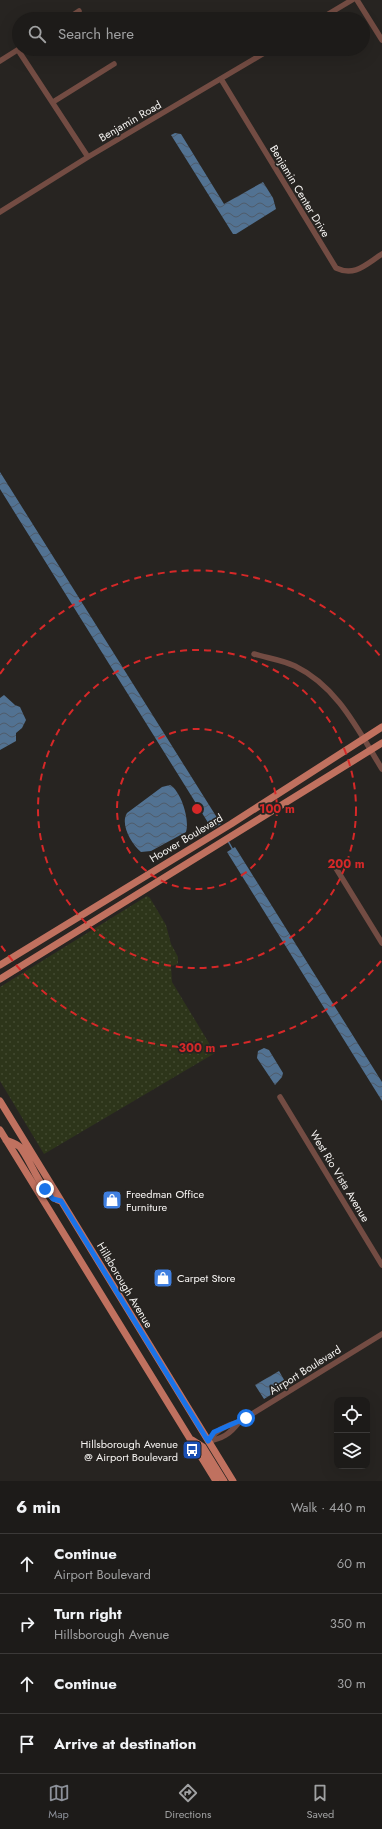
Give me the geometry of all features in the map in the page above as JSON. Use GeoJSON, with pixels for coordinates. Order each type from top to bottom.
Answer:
{"type":"FeatureCollection","features":[{"type":"Feature","properties":{"kind":"main road","name":"Hoover Boulevard"},"geometry":{"type":"LineString","coordinates":[[0,965],[210,835],[231,824],[382,727]]}},
{"type":"Feature","properties":{"kind":"main road","name":"Hoover Boulevard"},"geometry":{"type":"LineString","coordinates":[[0,979],[382,743]]}},
{"type":"Feature","properties":{"kind":"main road","name":"Hillsborough Avenue"},"geometry":{"type":"LineString","coordinates":[[0,1101],[232,1481]]}},
{"type":"Feature","properties":{"kind":"main road"},"geometry":{"type":"LineString","coordinates":[[0,1130],[216,1481]]}},
{"type":"Feature","properties":{"kind":"main road"},"geometry":{"type":"LineString","coordinates":[[6,1140],[19,1146],[45,1189],[53,1199],[61,1201]]}},
{"type":"Feature","properties":{"kind":"main road"},"geometry":{"type":"LineString","coordinates":[[192,1440],[203,1447],[224,1481]]}},
{"type":"Feature","properties":{"kind":"street"},"geometry":{"type":"LineString","coordinates":[[332,12],[352,0]]}},
{"type":"Feature","properties":{"kind":"street"},"geometry":{"type":"LineString","coordinates":[[356,0],[364,12]]}},
{"type":"Feature","properties":{"kind":"street"},"geometry":{"type":"LineString","coordinates":[[370,22],[382,40]]}},
{"type":"Feature","properties":{"kind":"street"},"geometry":{"type":"LineString","coordinates":[[0,61],[12,53]]}},
{"type":"Feature","properties":{"kind":"street"},"geometry":{"type":"LineString","coordinates":[[23,56],[88,157]]}},
{"type":"Feature","properties":{"kind":"street","name":"Benjamin Road"},"geometry":{"type":"LineString","coordinates":[[0,212],[88,157],[259,56]]}},
{"type":"Feature","properties":{"kind":"street"},"geometry":{"type":"LineString","coordinates":[[53,102],[114,64]]}},
{"type":"Feature","properties":{"kind":"street","name":"Benjamin Center Drive"},"geometry":{"type":"LineString","coordinates":[[221,79],[336,268],[346,273],[357,270],[382,254]]}},
{"type":"Feature","properties":{"kind":"street"},"geometry":{"type":"LineString","coordinates":[[254,654],[294,666],[320,682],[336,697],[364,738],[382,769]]}},
{"type":"Feature","properties":{"kind":"street"},"geometry":{"type":"LineString","coordinates":[[334,865],[382,943]]}},
{"type":"Feature","properties":{"kind":"street","name":"West Rio Vista Avenue"},"geometry":{"type":"LineString","coordinates":[[280,1097],[382,1265]]}},
{"type":"Feature","properties":{"kind":"street","name":"Airport Boulevard"},"geometry":{"type":"LineString","coordinates":[[208,1441],[214,1432],[229,1424],[239,1422],[382,1334]]}},
{"type":"Feature","properties":{"kind":"green space"},"geometry":{"type":"Polygon","coordinates":[[[147,896],[150,898],[166,925],[171,944],[178,957],[178,964],[171,966],[172,982],[215,1053],[44,1154],[0,1081],[0,987],[147,896]]]}},
{"type":"Feature","properties":{"kind":"water"},"geometry":{"type":"Polygon","coordinates":[[[175,133],[181,134],[224,204],[263,182],[273,198],[276,209],[236,234],[233,234],[171,135],[175,133]]]}},
{"type":"Feature","properties":{"kind":"water"},"geometry":{"type":"Polygon","coordinates":[[[0,472],[221,824],[212,829],[0,489],[0,472]]]}},
{"type":"Feature","properties":{"kind":"water"},"geometry":{"type":"Polygon","coordinates":[[[4,695],[15,705],[20,707],[26,720],[22,728],[16,733],[16,741],[0,750],[0,698],[4,695]]]}},
{"type":"Feature","properties":{"kind":"water"},"geometry":{"type":"Polygon","coordinates":[[[170,785],[178,793],[184,806],[187,820],[186,832],[151,851],[141,852],[130,839],[128,834],[125,823],[127,813],[162,787],[170,785]]]}},
{"type":"Feature","properties":{"kind":"water"},"geometry":{"type":"Polygon","coordinates":[[[235,847],[382,1082],[382,1101],[227,852],[235,847]]]}},
{"type":"Feature","properties":{"kind":"water"},"geometry":{"type":"Polygon","coordinates":[[[264,1048],[269,1050],[283,1073],[282,1077],[275,1085],[257,1058],[258,1051],[264,1048]]]}},
{"type":"Feature","properties":{"kind":"water"},"geometry":{"type":"Polygon","coordinates":[[[279,1371],[287,1385],[264,1399],[255,1385],[279,1371]]]}},
{"type":"Feature","properties":{"kind":"waterway"},"geometry":{"type":"LineString","coordinates":[[228,841],[233,850]]}},
{"type":"Feature","properties":{"kind":"place","name":"Freedman Office Furniture"},"geometry":{"type":"Point","coordinates":[112,1200]}},
{"type":"Feature","properties":{"kind":"place","name":"Carpet Store"},"geometry":{"type":"Point","coordinates":[163,1278]}},
{"type":"Feature","properties":{"kind":"place","name":"Hillsborough Avenue @ Airport Boulevard"},"geometry":{"type":"Point","coordinates":[192,1450]}},
{"type":"Feature","properties":{"kind":"route"},"geometry":{"type":"LineString","coordinates":[[45,1189],[53,1199],[61,1201],[208,1441],[214,1432],[229,1424],[239,1422],[246,1418]]}}]}
